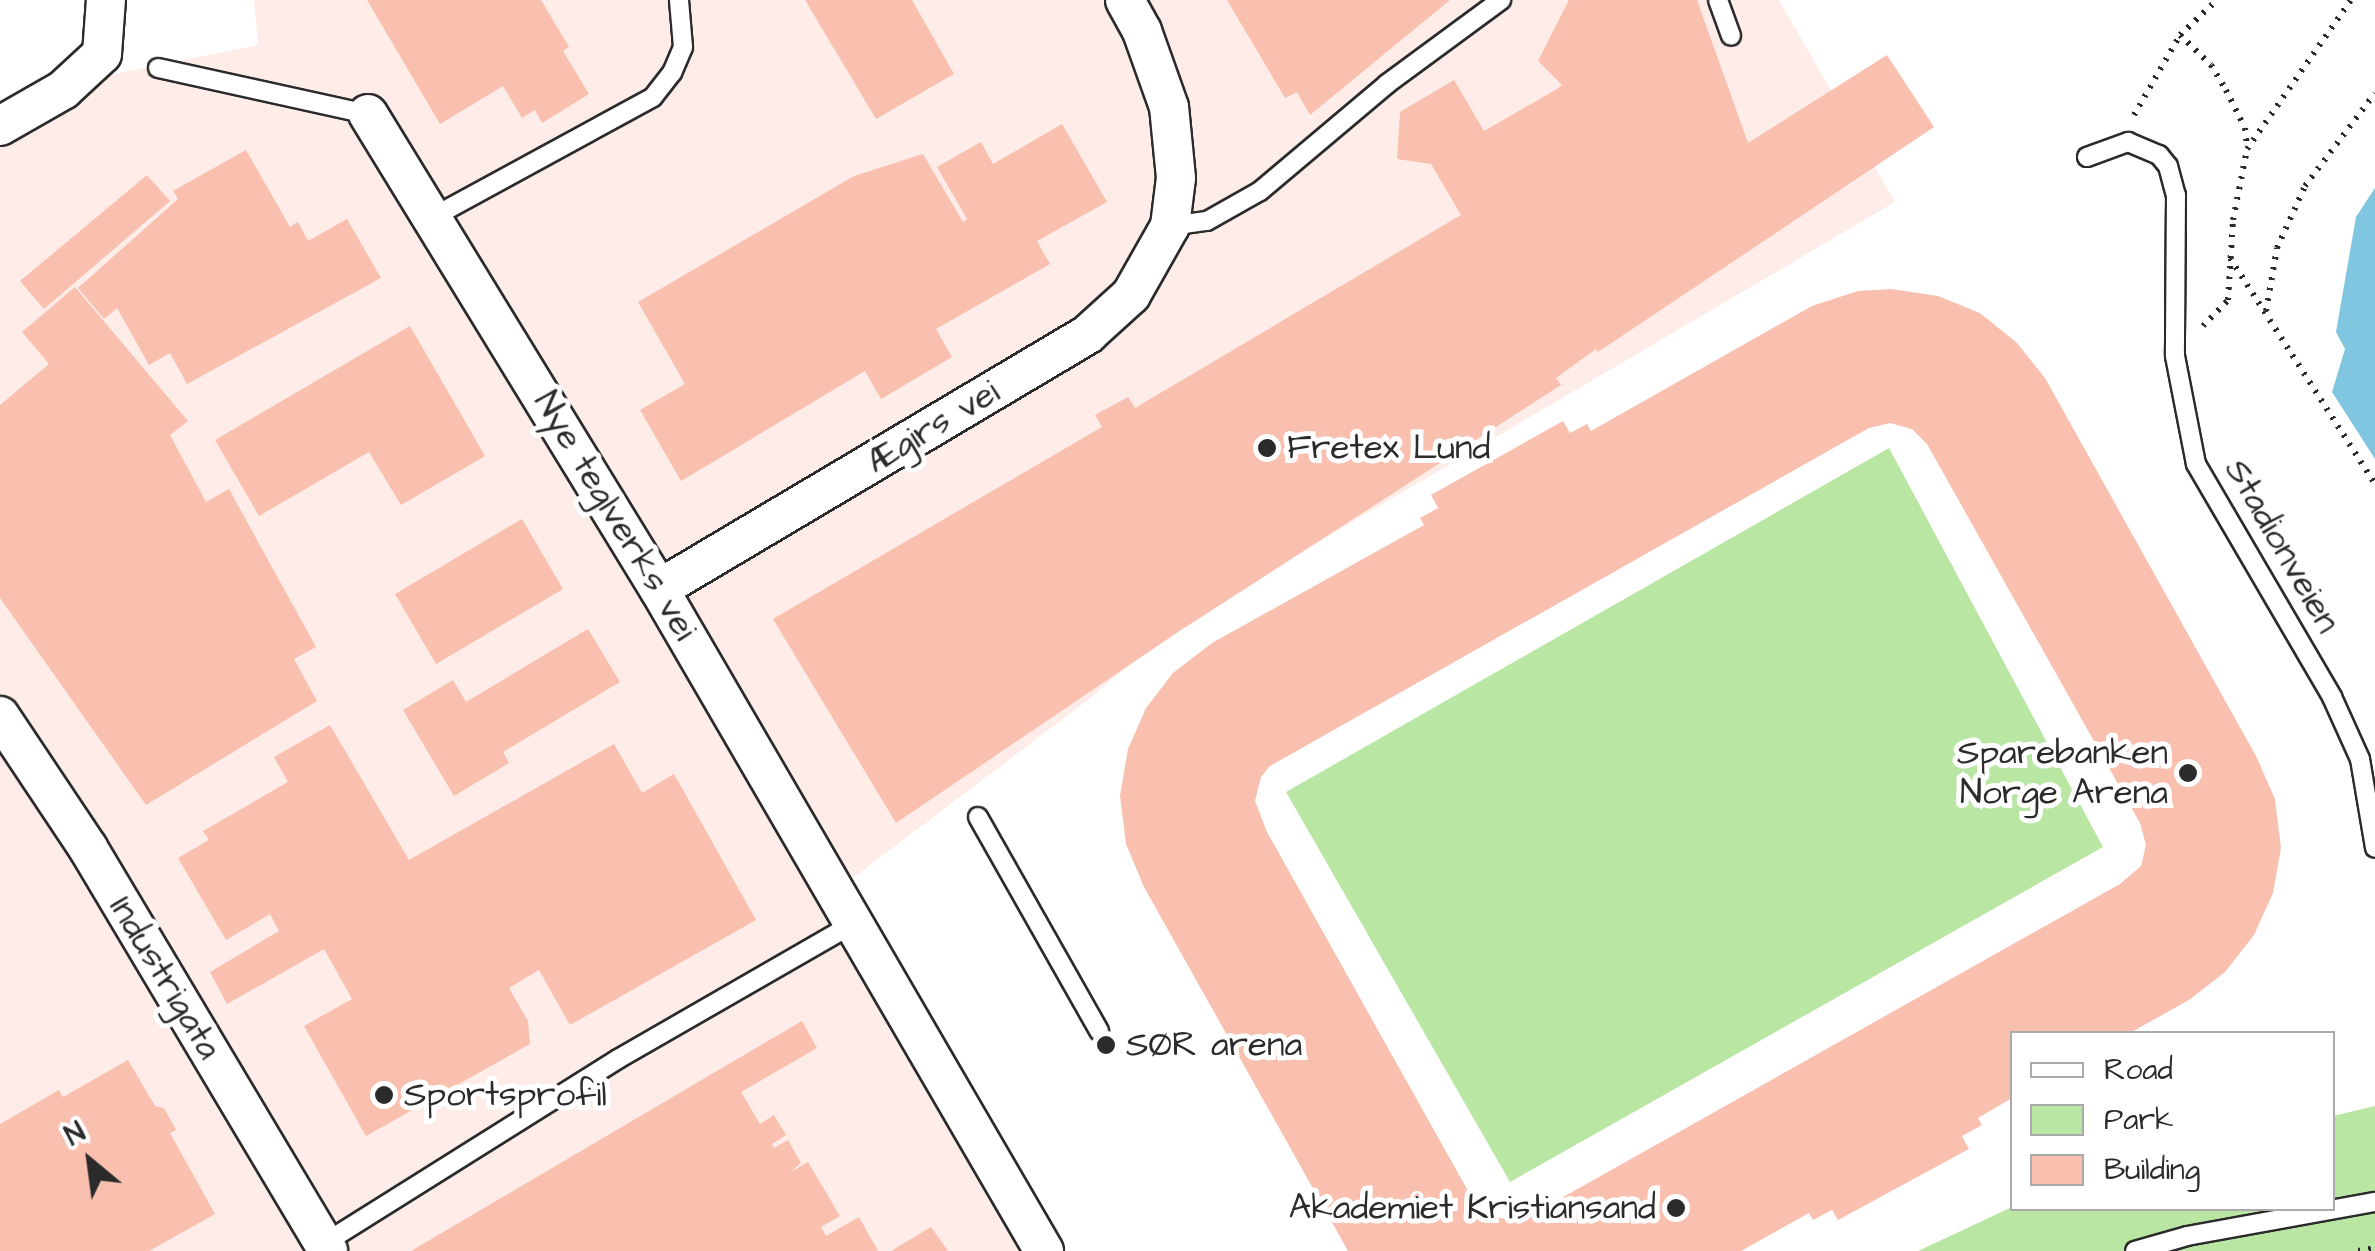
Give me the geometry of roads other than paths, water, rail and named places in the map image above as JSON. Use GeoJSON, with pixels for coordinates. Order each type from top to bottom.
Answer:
{"type":"FeatureCollection","features":[{"type":"Feature","properties":{"kind":"street"},"geometry":{"type":"LineString","coordinates":[[0,126],[63,90],[102,54],[106,0]]}},
{"type":"Feature","properties":{"kind":"street","name":"Ægirs vei"},"geometry":{"type":"LineString","coordinates":[[659,589],[1088,334],[1131,295],[1170,226],[1176,178],[1169,107],[1142,31],[1125,0]]}},
{"type":"Feature","properties":{"kind":"street","name":"Nye teglverks vei"},"geometry":{"type":"LineString","coordinates":[[368,114],[435,216],[659,589],[1044,1251]]}},
{"type":"Feature","properties":{"kind":"street","name":"Industrigata"},"geometry":{"type":"LineString","coordinates":[[0,716],[88,848],[326,1247]]}},
{"type":"Feature","properties":{"kind":"lane"},"geometry":{"type":"LineString","coordinates":[[435,216],[652,96],[672,74],[683,48],[679,0]]}},
{"type":"Feature","properties":{"kind":"lane"},"geometry":{"type":"LineString","coordinates":[[1170,226],[1207,221],[1260,191],[1316,140],[1501,0]]}},
{"type":"Feature","properties":{"kind":"lane"},"geometry":{"type":"LineString","coordinates":[[1718,0],[1731,36]]}},
{"type":"Feature","properties":{"kind":"lane"},"geometry":{"type":"LineString","coordinates":[[158,68],[368,114]]}},
{"type":"Feature","properties":{"kind":"lane","name":"Stadionveien"},"geometry":{"type":"LineString","coordinates":[[2093,154],[2128,142],[2159,155],[2173,178],[2175,356],[2196,464],[2332,697],[2360,759],[2375,848]]}},
{"type":"Feature","properties":{"kind":"lane"},"geometry":{"type":"LineString","coordinates":[[978,817],[1098,1031]]}},
{"type":"Feature","properties":{"kind":"lane","name":"Industrigata"},"geometry":{"type":"LineString","coordinates":[[326,1247],[580,1082],[853,924]]}},
{"type":"Feature","properties":{"kind":"lane"},"geometry":{"type":"LineString","coordinates":[[2335,1209],[2375,1202]]}},
{"type":"Feature","properties":{"kind":"lane"},"geometry":{"type":"LineString","coordinates":[[2134,1251],[2187,1236],[2325,1211]]}},
{"type":"Feature","properties":{"kind":"water"},"geometry":{"type":"Polygon","coordinates":[[[2375,188],[2375,459],[2332,392],[2345,349],[2336,332],[2356,217],[2375,188]]]}},
{"type":"Feature","properties":{"kind":"place","name":"Fretex Lund"},"geometry":{"type":"Point","coordinates":[1267,448]}},
{"type":"Feature","properties":{"kind":"place","name":"Sparebanken Norge Arena"},"geometry":{"type":"Point","coordinates":[2188,773]}},
{"type":"Feature","properties":{"kind":"place","name":"SØR arena"},"geometry":{"type":"Point","coordinates":[1106,1045]}},
{"type":"Feature","properties":{"kind":"place","name":"Sportsprofil"},"geometry":{"type":"Point","coordinates":[384,1095]}},
{"type":"Feature","properties":{"kind":"place","name":"Akademiet Kristiansand"},"geometry":{"type":"Point","coordinates":[1676,1208]}}]}
